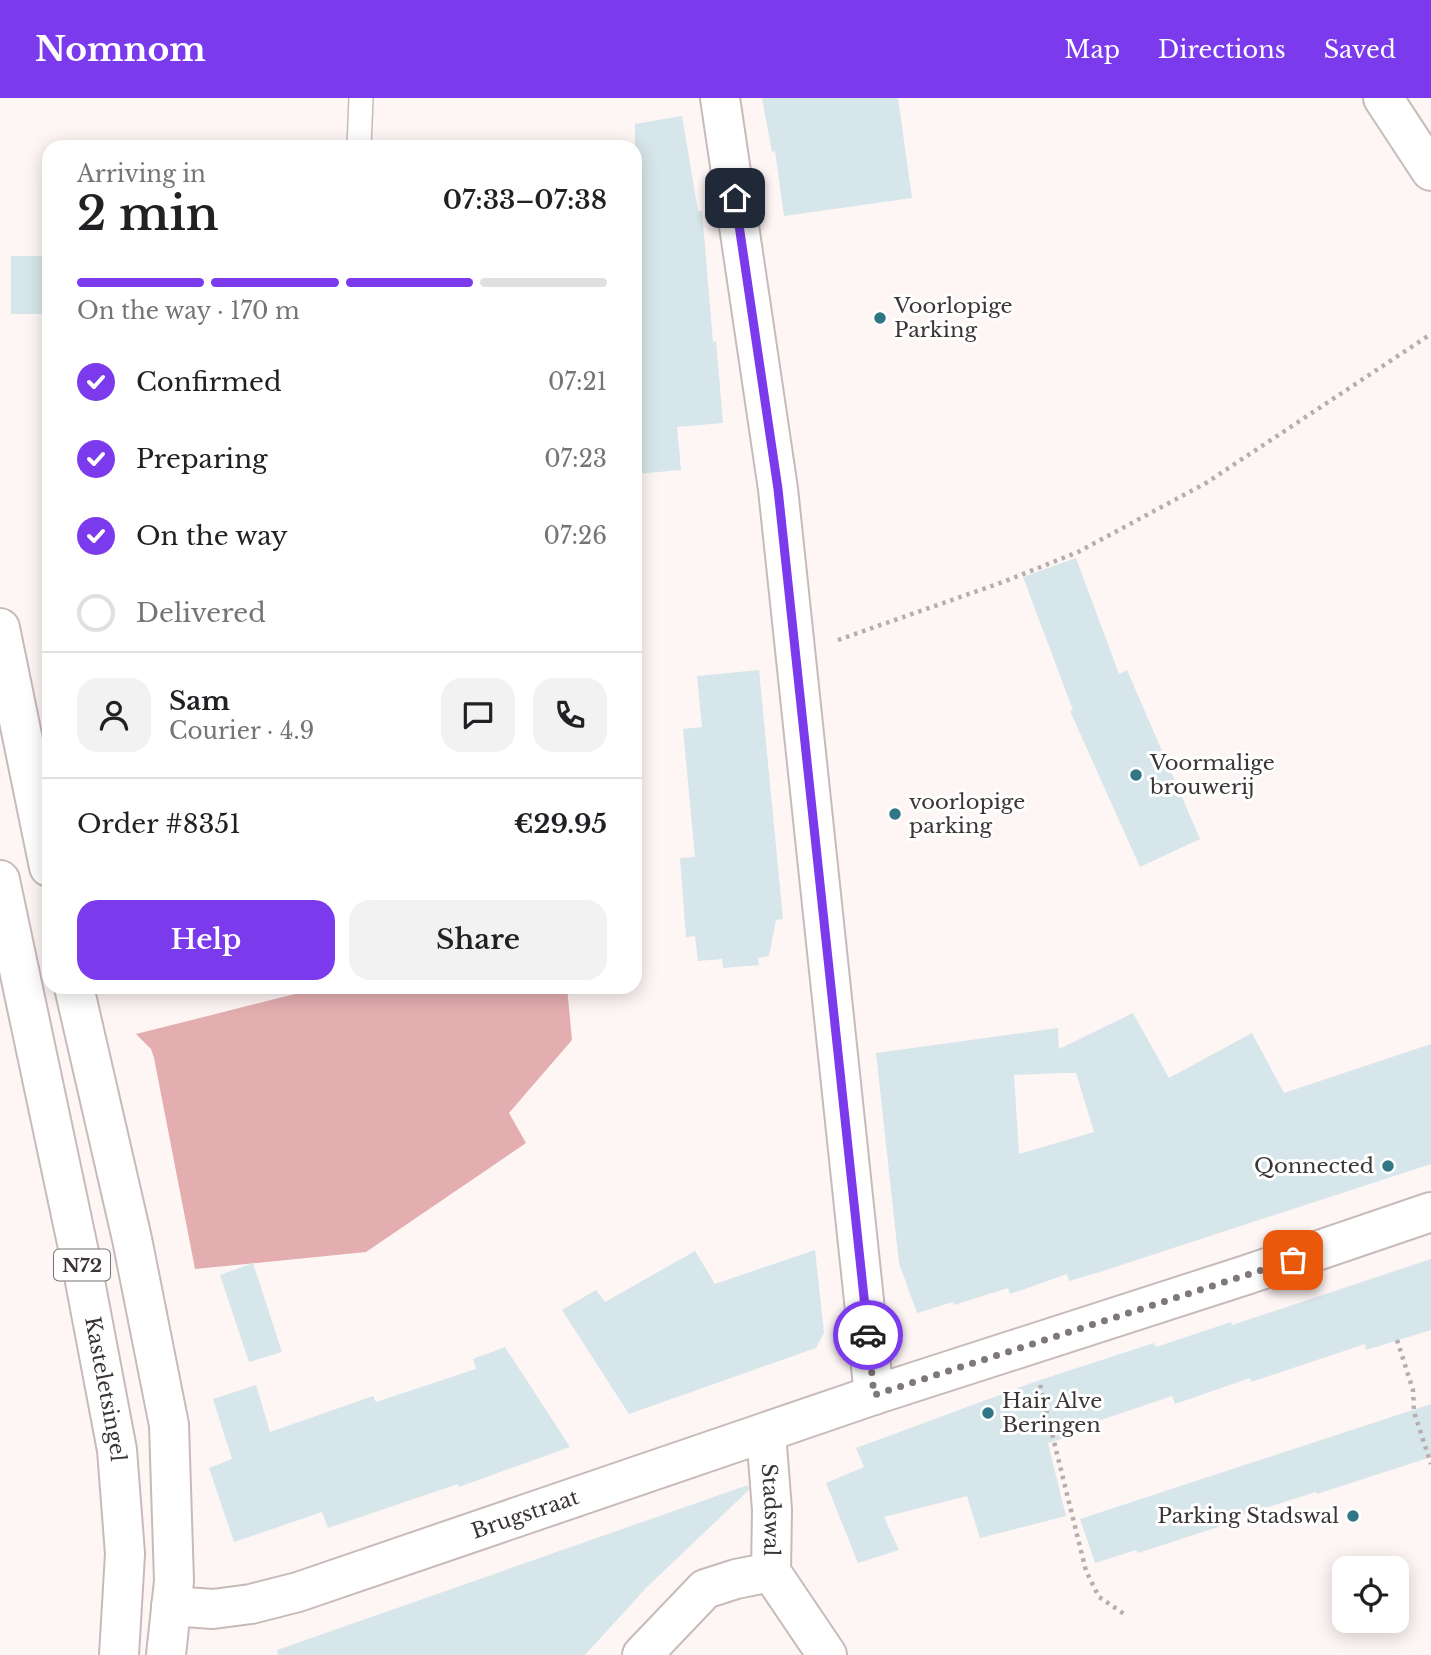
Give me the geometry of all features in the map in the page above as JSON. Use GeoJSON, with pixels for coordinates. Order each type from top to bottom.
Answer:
{"type":"FeatureCollection","features":[{"type":"Feature","properties":{"kind":"street"},"geometry":{"type":"LineString","coordinates":[[720,98],[778,489],[874,1395]]}},
{"type":"Feature","properties":{"kind":"street"},"geometry":{"type":"LineString","coordinates":[[1383,98],[1431,171]]}},
{"type":"Feature","properties":{"kind":"street"},"geometry":{"type":"LineString","coordinates":[[0,628],[42,833]]}},
{"type":"Feature","properties":{"kind":"street","name":"Kasteletsingel"},"geometry":{"type":"LineString","coordinates":[[0,880],[85,1276],[117,1450],[125,1554],[119,1655]]}},
{"type":"Feature","properties":{"kind":"street","name":"N72"},"geometry":{"type":"LineString","coordinates":[[76,994],[132,1239],[169,1425],[174,1546],[166,1655]]}},
{"type":"Feature","properties":{"kind":"street","name":"Brugstraat"},"geometry":{"type":"LineString","coordinates":[[171,1606],[213,1609],[251,1604],[298,1592],[874,1395],[1030,1346],[1431,1212]]}},
{"type":"Feature","properties":{"kind":"street","name":"Stadswal"},"geometry":{"type":"LineString","coordinates":[[766,1433],[772,1510],[771,1572],[827,1655]]}},
{"type":"Feature","properties":{"kind":"street"},"geometry":{"type":"LineString","coordinates":[[642,1655],[705,1590],[736,1579],[771,1572]]}},
{"type":"Feature","properties":{"kind":"lane"},"geometry":{"type":"LineString","coordinates":[[359,140],[360,98]]}},
{"type":"Feature","properties":{"kind":"path"},"geometry":{"type":"LineString","coordinates":[[795,655],[1003,582],[1078,552],[1206,483],[1431,334]]}},
{"type":"Feature","properties":{"kind":"path"},"geometry":{"type":"LineString","coordinates":[[1397,1340],[1413,1390],[1414,1412],[1431,1464]]}},
{"type":"Feature","properties":{"kind":"path"},"geometry":{"type":"LineString","coordinates":[[1030,1346],[1086,1571],[1099,1597],[1128,1616]]}},
{"type":"Feature","properties":{"kind":"shaded area"},"geometry":{"type":"Polygon","coordinates":[[[295,994],[568,994],[572,1040],[509,1113],[526,1143],[366,1252],[195,1269],[154,1058],[151,1049],[136,1034],[295,994]]]}},
{"type":"Feature","properties":{"kind":"building"},"geometry":{"type":"Polygon","coordinates":[[[762,98],[898,98],[912,198],[784,216],[775,151],[772,152],[762,98]]]}},
{"type":"Feature","properties":{"kind":"building"},"geometry":{"type":"Polygon","coordinates":[[[682,116],[698,211],[702,211],[723,423],[677,427],[681,470],[642,473],[642,140],[635,140],[635,124],[682,116]]]}},
{"type":"Feature","properties":{"kind":"building"},"geometry":{"type":"Polygon","coordinates":[[[11,256],[42,256],[42,314],[11,314],[11,256]]]}},
{"type":"Feature","properties":{"kind":"building","name":"Voormalige brouwerij"},"geometry":{"type":"Polygon","coordinates":[[[1076,558],[1119,674],[1127,670],[1200,839],[1140,867],[1070,711],[1073,710],[1023,577],[1076,558]]]}},
{"type":"Feature","properties":{"kind":"building"},"geometry":{"type":"Polygon","coordinates":[[[759,670],[783,919],[776,920],[769,956],[758,958],[759,965],[723,968],[722,959],[698,961],[695,936],[686,937],[680,858],[695,857],[683,729],[702,727],[697,676],[759,670]]]}},
{"type":"Feature","properties":{"kind":"building"},"geometry":{"type":"Polygon","coordinates":[[[1133,1013],[1169,1078],[1252,1033],[1284,1093],[1431,1044],[1431,1164],[1069,1281],[1067,1274],[1010,1294],[1008,1288],[917,1313],[899,1263],[876,1053],[1058,1028],[1059,1049],[1133,1013]],[[1076,1073],[1014,1075],[1019,1154],[1094,1132],[1076,1073]]]}},
{"type":"Feature","properties":{"kind":"building"},"geometry":{"type":"Polygon","coordinates":[[[815,1250],[824,1333],[816,1348],[629,1414],[562,1310],[596,1290],[605,1302],[695,1251],[715,1284],[815,1250]]]}},
{"type":"Feature","properties":{"kind":"building"},"geometry":{"type":"Polygon","coordinates":[[[1431,1259],[1431,1330],[1366,1350],[1365,1344],[1251,1382],[1250,1378],[1175,1404],[1172,1396],[1095,1422],[1097,1428],[1048,1443],[1066,1516],[980,1538],[967,1496],[884,1517],[899,1550],[858,1563],[826,1483],[864,1467],[856,1448],[1040,1380],[1154,1343],[1156,1347],[1231,1322],[1232,1325],[1431,1259]]]}},
{"type":"Feature","properties":{"kind":"building"},"geometry":{"type":"Polygon","coordinates":[[[253,1263],[282,1352],[249,1362],[220,1275],[253,1263]]]}},
{"type":"Feature","properties":{"kind":"building"},"geometry":{"type":"Polygon","coordinates":[[[505,1347],[570,1447],[459,1487],[458,1484],[328,1528],[322,1512],[234,1542],[209,1468],[232,1459],[213,1399],[256,1385],[270,1432],[373,1396],[376,1402],[476,1369],[473,1359],[505,1347]]]}},
{"type":"Feature","properties":{"kind":"building"},"geometry":{"type":"Polygon","coordinates":[[[1431,1404],[1431,1457],[1220,1522],[1221,1526],[1138,1553],[1136,1550],[1095,1563],[1080,1519],[1431,1404]]]}},
{"type":"Feature","properties":{"kind":"building"},"geometry":{"type":"Polygon","coordinates":[[[748,1485],[749,1490],[647,1587],[585,1655],[278,1655],[277,1650],[748,1485]]]}},
{"type":"Feature","properties":{"kind":"way so far"},"geometry":{"type":"LineString","coordinates":[[868,1335],[874,1395],[1293,1260]]}},
{"type":"Feature","properties":{"kind":"place","name":"Voorlopige Parking"},"geometry":{"type":"Point","coordinates":[880,318]}},
{"type":"Feature","properties":{"kind":"place","name":"Voormalige brouwerij"},"geometry":{"type":"Point","coordinates":[1136,775]}},
{"type":"Feature","properties":{"kind":"place","name":"voorlopige parking"},"geometry":{"type":"Point","coordinates":[895,814]}},
{"type":"Feature","properties":{"kind":"place","name":"Qonnected"},"geometry":{"type":"Point","coordinates":[1388,1166]}},
{"type":"Feature","properties":{"kind":"place","name":"Hair Alve Beringen"},"geometry":{"type":"Point","coordinates":[988,1413]}},
{"type":"Feature","properties":{"kind":"place","name":"Parking Stadswal"},"geometry":{"type":"Point","coordinates":[1353,1516]}},
{"type":"Feature","properties":{"kind":"route"},"geometry":{"type":"LineString","coordinates":[[735,198],[778,489],[868,1335]]}}]}
